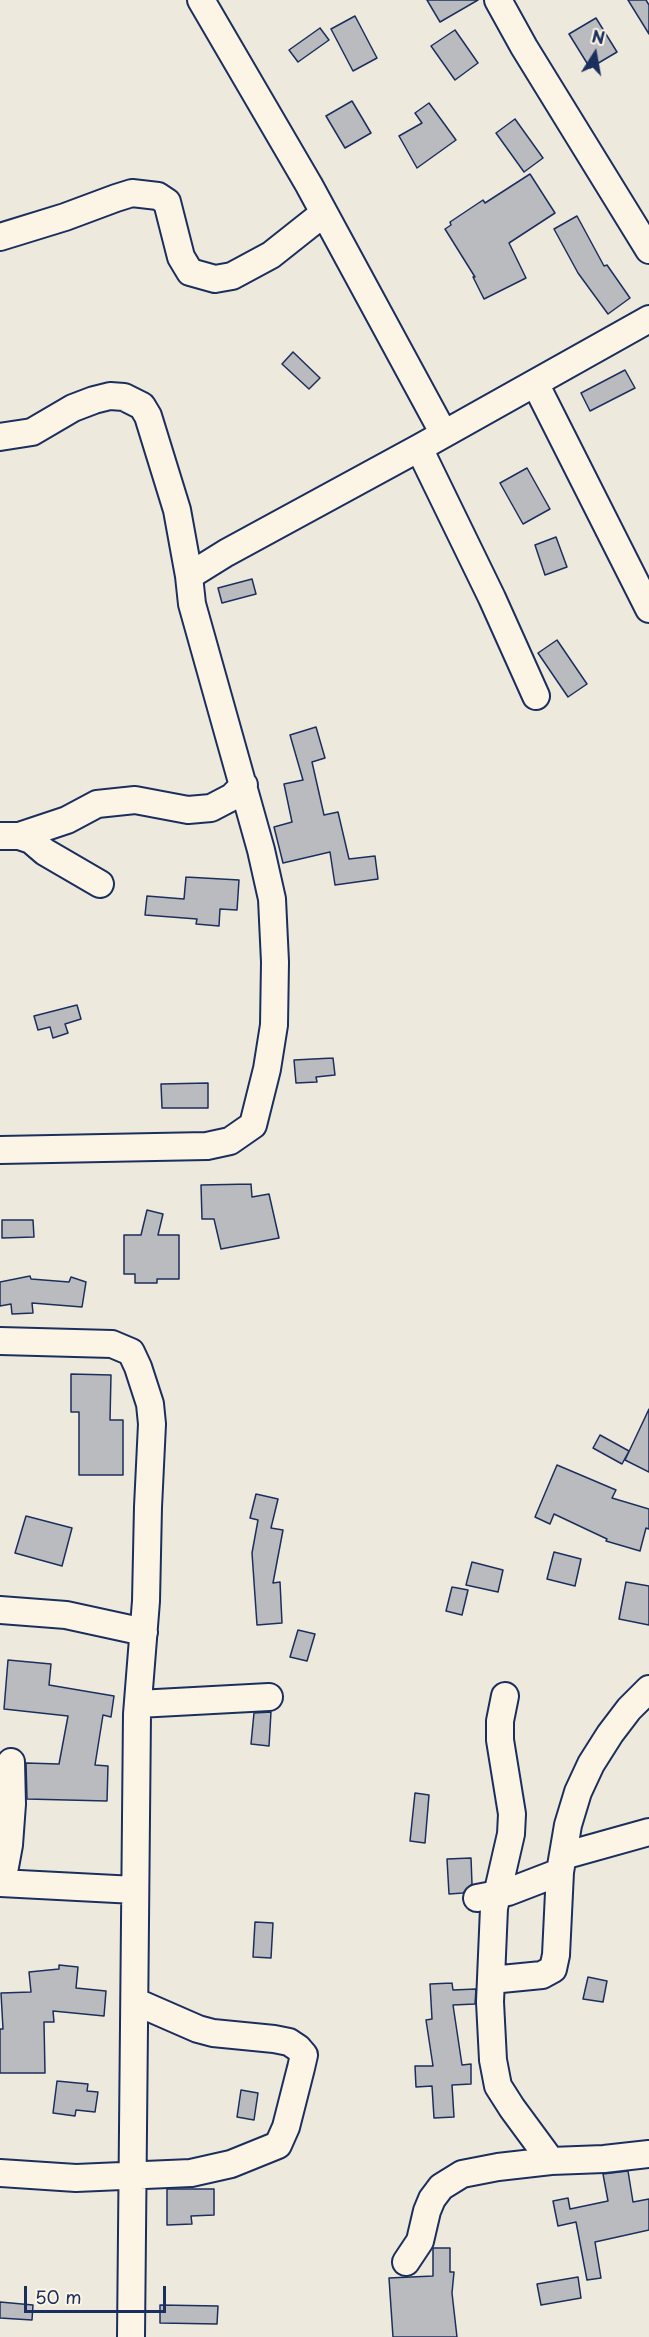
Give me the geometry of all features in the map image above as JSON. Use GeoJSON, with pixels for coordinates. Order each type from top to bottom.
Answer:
{"type":"FeatureCollection","features":[{"type":"Feature","properties":{"kind":"street"},"geometry":{"type":"LineString","coordinates":[[201,0],[324,213],[444,434]]}},
{"type":"Feature","properties":{"kind":"street"},"geometry":{"type":"LineString","coordinates":[[498,0],[524,47],[649,250]]}},
{"type":"Feature","properties":{"kind":"street"},"geometry":{"type":"LineString","coordinates":[[0,237],[116,198],[146,193],[158,196],[167,202],[181,257],[190,272],[215,279],[232,276],[271,255],[324,213]]}},
{"type":"Feature","properties":{"kind":"street"},"geometry":{"type":"LineString","coordinates":[[189,576],[226,553],[649,319]]}},
{"type":"Feature","properties":{"kind":"street"},"geometry":{"type":"LineString","coordinates":[[535,383],[649,609]]}},
{"type":"Feature","properties":{"kind":"street"},"geometry":{"type":"LineString","coordinates":[[0,437],[32,432],[73,408],[94,400],[124,397],[142,406],[148,416],[177,510],[192,604],[244,784],[272,899],[275,962],[274,1025],[267,1069],[253,1125],[230,1141],[207,1146],[0,1150]]}},
{"type":"Feature","properties":{"kind":"street"},"geometry":{"type":"LineString","coordinates":[[419,448],[492,597],[536,696]]}},
{"type":"Feature","properties":{"kind":"street"},"geometry":{"type":"LineString","coordinates":[[10,836],[67,820],[97,804],[135,800],[188,810],[211,808],[232,797],[244,784]]}},
{"type":"Feature","properties":{"kind":"street"},"geometry":{"type":"LineString","coordinates":[[10,836],[31,840],[45,852],[100,884]]}},
{"type":"Feature","properties":{"kind":"street"},"geometry":{"type":"LineString","coordinates":[[0,1341],[112,1344],[130,1352],[150,1404],[152,1424],[144,1632],[138,1704],[131,2337]]}},
{"type":"Feature","properties":{"kind":"street"},"geometry":{"type":"LineString","coordinates":[[0,1610],[66,1616],[144,1632]]}},
{"type":"Feature","properties":{"kind":"street"},"geometry":{"type":"LineString","coordinates":[[491,1980],[542,1975],[553,1969],[556,1955],[561,1864],[568,1825],[578,1792],[591,1764],[629,1708],[649,1689]]}},
{"type":"Feature","properties":{"kind":"street"},"geometry":{"type":"LineString","coordinates":[[487,1896],[509,1842],[512,1814],[500,1740],[500,1722],[505,1696]]}},
{"type":"Feature","properties":{"kind":"street"},"geometry":{"type":"LineString","coordinates":[[138,1704],[269,1697]]}},
{"type":"Feature","properties":{"kind":"street"},"geometry":{"type":"LineString","coordinates":[[11,1762],[12,1804],[9,1845],[1,1883],[135,1890]]}},
{"type":"Feature","properties":{"kind":"street"},"geometry":{"type":"LineString","coordinates":[[487,1896],[508,1892],[561,1864],[649,1832]]}},
{"type":"Feature","properties":{"kind":"street"},"geometry":{"type":"LineString","coordinates":[[487,1896],[494,1908],[491,2033],[498,2086],[551,2161]]}},
{"type":"Feature","properties":{"kind":"street"},"geometry":{"type":"LineString","coordinates":[[0,2173],[56,2178],[191,2173],[231,2164],[278,2145],[286,2127],[304,2055],[298,2048],[289,2042],[237,2034],[213,2033],[198,2029],[143,2005],[135,2009]]}},
{"type":"Feature","properties":{"kind":"street"},"geometry":{"type":"LineString","coordinates":[[406,2262],[420,2241],[432,2199],[450,2180],[472,2171],[551,2161],[649,2154]]}},
{"type":"Feature","properties":{"kind":"building"},"geometry":{"type":"Polygon","coordinates":[[[427,0],[478,0],[440,22],[427,0]]]}},
{"type":"Feature","properties":{"kind":"building"},"geometry":{"type":"Polygon","coordinates":[[[628,0],[646,0],[649,5],[649,34],[628,0]]]}},
{"type":"Feature","properties":{"kind":"building"},"geometry":{"type":"Polygon","coordinates":[[[355,16],[377,58],[353,71],[331,29],[355,16]]]}},
{"type":"Feature","properties":{"kind":"building"},"geometry":{"type":"Polygon","coordinates":[[[596,18],[617,52],[590,68],[569,34],[596,18]]]}},
{"type":"Feature","properties":{"kind":"building"},"geometry":{"type":"Polygon","coordinates":[[[320,28],[329,40],[298,62],[289,50],[320,28]]]}},
{"type":"Feature","properties":{"kind":"building"},"geometry":{"type":"Polygon","coordinates":[[[455,30],[478,63],[455,80],[431,46],[455,30]]]}},
{"type":"Feature","properties":{"kind":"building"},"geometry":{"type":"Polygon","coordinates":[[[352,101],[371,133],[345,148],[326,116],[352,101]]]}},
{"type":"Feature","properties":{"kind":"building"},"geometry":{"type":"Polygon","coordinates":[[[429,103],[456,140],[417,168],[399,136],[422,123],[415,113],[429,103]]]}},
{"type":"Feature","properties":{"kind":"building"},"geometry":{"type":"Polygon","coordinates":[[[515,119],[543,158],[524,172],[496,133],[515,119]]]}},
{"type":"Feature","properties":{"kind":"building"},"geometry":{"type":"Polygon","coordinates":[[[530,174],[555,213],[509,243],[526,278],[484,299],[473,277],[475,277],[445,229],[451,225],[450,222],[483,200],[485,203],[530,174]]]}},
{"type":"Feature","properties":{"kind":"building"},"geometry":{"type":"Polygon","coordinates":[[[577,216],[604,266],[607,265],[630,298],[608,314],[578,273],[554,229],[577,216]]]}},
{"type":"Feature","properties":{"kind":"building"},"geometry":{"type":"Polygon","coordinates":[[[293,352],[320,378],[309,389],[282,364],[293,352]]]}},
{"type":"Feature","properties":{"kind":"building"},"geometry":{"type":"Polygon","coordinates":[[[625,370],[635,388],[590,411],[581,393],[625,370]]]}},
{"type":"Feature","properties":{"kind":"building"},"geometry":{"type":"Polygon","coordinates":[[[527,468],[550,509],[523,524],[500,483],[527,468]]]}},
{"type":"Feature","properties":{"kind":"building"},"geometry":{"type":"Polygon","coordinates":[[[556,537],[567,567],[545,575],[535,545],[556,537]]]}},
{"type":"Feature","properties":{"kind":"building"},"geometry":{"type":"Polygon","coordinates":[[[252,579],[256,594],[222,603],[218,588],[252,579]]]}},
{"type":"Feature","properties":{"kind":"building"},"geometry":{"type":"Polygon","coordinates":[[[557,640],[587,684],[568,697],[538,653],[557,640]]]}},
{"type":"Feature","properties":{"kind":"building"},"geometry":{"type":"Polygon","coordinates":[[[316,727],[325,758],[312,762],[324,815],[338,812],[349,859],[375,856],[378,879],[335,885],[330,852],[283,863],[274,827],[292,822],[284,784],[303,780],[290,735],[316,727]]]}},
{"type":"Feature","properties":{"kind":"building"},"geometry":{"type":"Polygon","coordinates":[[[186,877],[239,880],[237,910],[220,909],[219,926],[196,924],[197,919],[145,915],[147,896],[184,899],[186,877]]]}},
{"type":"Feature","properties":{"kind":"building"},"geometry":{"type":"Polygon","coordinates":[[[77,1005],[81,1019],[65,1024],[68,1033],[53,1038],[50,1027],[38,1030],[34,1016],[77,1005]]]}},
{"type":"Feature","properties":{"kind":"building"},"geometry":{"type":"Polygon","coordinates":[[[333,1058],[335,1075],[316,1077],[317,1082],[296,1083],[294,1060],[333,1058]]]}},
{"type":"Feature","properties":{"kind":"building"},"geometry":{"type":"Polygon","coordinates":[[[208,1083],[208,1108],[162,1108],[161,1084],[208,1083]]]}},
{"type":"Feature","properties":{"kind":"building"},"geometry":{"type":"Polygon","coordinates":[[[251,1184],[252,1197],[269,1194],[279,1238],[221,1249],[214,1219],[202,1219],[201,1185],[251,1184]]]}},
{"type":"Feature","properties":{"kind":"building"},"geometry":{"type":"Polygon","coordinates":[[[147,1210],[163,1214],[158,1235],[179,1235],[179,1279],[157,1279],[157,1283],[135,1283],[135,1274],[124,1274],[124,1235],[141,1235],[147,1210]]]}},
{"type":"Feature","properties":{"kind":"building"},"geometry":{"type":"Polygon","coordinates":[[[2,1220],[33,1220],[34,1237],[2,1238],[2,1220]]]}},
{"type":"Feature","properties":{"kind":"building"},"geometry":{"type":"Polygon","coordinates":[[[30,1276],[31,1279],[69,1282],[71,1277],[86,1282],[82,1307],[32,1303],[33,1313],[12,1314],[11,1304],[0,1306],[0,1282],[30,1276]]]}},
{"type":"Feature","properties":{"kind":"building"},"geometry":{"type":"Polygon","coordinates":[[[71,1374],[111,1375],[110,1420],[123,1420],[123,1475],[79,1475],[79,1412],[71,1412],[71,1374]]]}},
{"type":"Feature","properties":{"kind":"building"},"geometry":{"type":"Polygon","coordinates":[[[649,1409],[649,1472],[625,1460],[649,1409]]]}},
{"type":"Feature","properties":{"kind":"building"},"geometry":{"type":"Polygon","coordinates":[[[600,1435],[629,1451],[622,1464],[593,1448],[600,1435]]]}},
{"type":"Feature","properties":{"kind":"building"},"geometry":{"type":"Polygon","coordinates":[[[557,1465],[616,1490],[612,1498],[649,1509],[649,1529],[646,1528],[640,1551],[606,1541],[607,1539],[554,1514],[550,1524],[535,1517],[557,1465]]]}},
{"type":"Feature","properties":{"kind":"building"},"geometry":{"type":"Polygon","coordinates":[[[256,1494],[278,1499],[271,1528],[283,1530],[273,1583],[280,1582],[282,1623],[257,1625],[252,1553],[258,1520],[250,1518],[256,1494]]]}},
{"type":"Feature","properties":{"kind":"building"},"geometry":{"type":"Polygon","coordinates":[[[26,1516],[72,1528],[62,1566],[15,1553],[26,1516]]]}},
{"type":"Feature","properties":{"kind":"building"},"geometry":{"type":"Polygon","coordinates":[[[554,1552],[581,1559],[575,1586],[547,1579],[554,1552]]]}},
{"type":"Feature","properties":{"kind":"building"},"geometry":{"type":"Polygon","coordinates":[[[472,1562],[503,1570],[498,1592],[466,1585],[472,1562]]]}},
{"type":"Feature","properties":{"kind":"building"},"geometry":{"type":"Polygon","coordinates":[[[626,1582],[649,1586],[649,1625],[619,1619],[626,1582]]]}},
{"type":"Feature","properties":{"kind":"building"},"geometry":{"type":"Polygon","coordinates":[[[452,1587],[468,1590],[462,1615],[446,1611],[452,1587]]]}},
{"type":"Feature","properties":{"kind":"building"},"geometry":{"type":"Polygon","coordinates":[[[298,1630],[315,1634],[307,1661],[290,1657],[298,1630]]]}},
{"type":"Feature","properties":{"kind":"building"},"geometry":{"type":"Polygon","coordinates":[[[8,1660],[51,1664],[49,1685],[114,1696],[111,1717],[103,1715],[95,1765],[108,1766],[107,1801],[27,1799],[26,1763],[59,1764],[68,1716],[4,1709],[8,1660]]]}},
{"type":"Feature","properties":{"kind":"building"},"geometry":{"type":"Polygon","coordinates":[[[271,1712],[269,1746],[251,1744],[254,1713],[271,1712]]]}},
{"type":"Feature","properties":{"kind":"building"},"geometry":{"type":"Polygon","coordinates":[[[415,1793],[429,1795],[425,1843],[410,1841],[415,1793]]]}},
{"type":"Feature","properties":{"kind":"building"},"geometry":{"type":"Polygon","coordinates":[[[471,1858],[472,1884],[463,1893],[449,1894],[447,1859],[471,1858]]]}},
{"type":"Feature","properties":{"kind":"building"},"geometry":{"type":"Polygon","coordinates":[[[255,1922],[273,1923],[271,1958],[253,1957],[255,1922]]]}},
{"type":"Feature","properties":{"kind":"building"},"geometry":{"type":"Polygon","coordinates":[[[59,1965],[78,1967],[76,1988],[106,1991],[104,2016],[53,2011],[54,2022],[44,2022],[45,2073],[0,2073],[0,2029],[3,2029],[1,1993],[31,1992],[29,1972],[59,1969],[59,1965]]]}},
{"type":"Feature","properties":{"kind":"building"},"geometry":{"type":"Polygon","coordinates":[[[588,1977],[607,1981],[603,2002],[583,1999],[588,1977]]]}},
{"type":"Feature","properties":{"kind":"building"},"geometry":{"type":"Polygon","coordinates":[[[452,1983],[453,1990],[476,1989],[475,2004],[453,2005],[462,2065],[471,2064],[471,2084],[452,2085],[454,2117],[434,2118],[432,2086],[416,2087],[415,2066],[433,2066],[426,2020],[432,2019],[430,1984],[452,1983]]]}},
{"type":"Feature","properties":{"kind":"building"},"geometry":{"type":"Polygon","coordinates":[[[57,2081],[88,2084],[87,2091],[98,2092],[95,2112],[76,2110],[75,2116],[53,2113],[57,2081]]]}},
{"type":"Feature","properties":{"kind":"building"},"geometry":{"type":"Polygon","coordinates":[[[241,2090],[258,2093],[254,2120],[237,2117],[241,2090]]]}},
{"type":"Feature","properties":{"kind":"building"},"geometry":{"type":"Polygon","coordinates":[[[628,2171],[633,2202],[649,2199],[649,2230],[595,2242],[601,2278],[587,2280],[576,2222],[558,2226],[553,2201],[568,2198],[570,2209],[608,2201],[603,2174],[628,2171]]]}},
{"type":"Feature","properties":{"kind":"building"},"geometry":{"type":"Polygon","coordinates":[[[167,2189],[214,2189],[214,2215],[191,2216],[192,2224],[167,2225],[167,2189]]]}},
{"type":"Feature","properties":{"kind":"building"},"geometry":{"type":"Polygon","coordinates":[[[433,2248],[450,2248],[450,2272],[454,2272],[452,2293],[457,2337],[393,2337],[389,2278],[433,2276],[433,2248]]]}},
{"type":"Feature","properties":{"kind":"building"},"geometry":{"type":"Polygon","coordinates":[[[578,2277],[581,2298],[541,2305],[537,2284],[578,2277]]]}},
{"type":"Feature","properties":{"kind":"building"},"geometry":{"type":"Polygon","coordinates":[[[0,2302],[33,2305],[32,2320],[0,2318],[0,2302]]]}},
{"type":"Feature","properties":{"kind":"building"},"geometry":{"type":"Polygon","coordinates":[[[160,2305],[218,2306],[217,2324],[160,2323],[160,2305]]]}}]}
